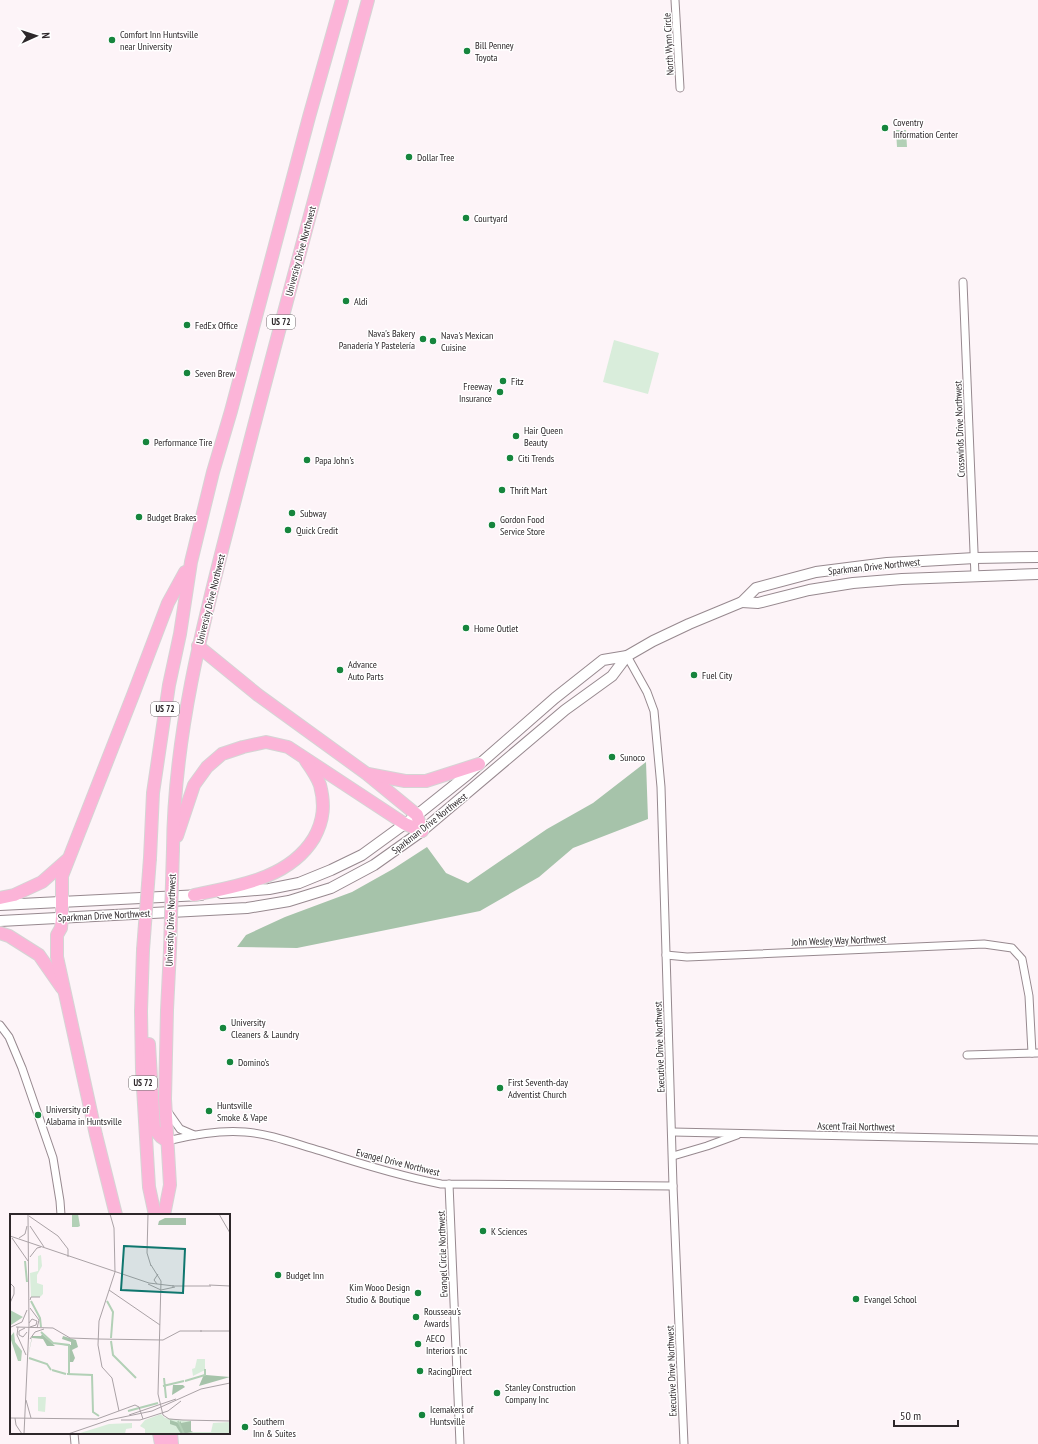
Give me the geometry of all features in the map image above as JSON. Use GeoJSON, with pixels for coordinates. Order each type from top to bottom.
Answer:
{"type":"FeatureCollection","features":[{"type":"Feature","properties":{"kind":"highway","name":"University Drive Northwest"},"geometry":{"type":"LineString","coordinates":[[155,1214],[149,1187],[142,1071],[141,1024],[143,950],[153,793],[169,684],[180,634],[191,562],[213,472],[231,411],[309,117],[342,0]]}},
{"type":"Feature","properties":{"kind":"highway","name":"University Drive Northwest"},"geometry":{"type":"LineString","coordinates":[[164,1214],[170,1184],[165,1106],[173,819],[180,754],[198,646],[254,423],[368,0]]}},
{"type":"Feature","properties":{"kind":"highway"},"geometry":{"type":"LineString","coordinates":[[116,1214],[96,1135],[57,957],[57,935],[61,928],[62,917],[62,876],[168,603],[191,562]]}},
{"type":"Feature","properties":{"kind":"highway"},"geometry":{"type":"LineString","coordinates":[[198,646],[258,695],[367,774],[417,815],[422,831]]}},
{"type":"Feature","properties":{"kind":"highway"},"geometry":{"type":"LineString","coordinates":[[173,849],[194,785],[207,768],[222,754],[243,747],[266,742],[288,747],[405,824],[422,831]]}},
{"type":"Feature","properties":{"kind":"highway"},"geometry":{"type":"LineString","coordinates":[[194,895],[244,884],[271,874],[292,862],[307,849],[318,830],[324,808],[319,784],[306,760]]}},
{"type":"Feature","properties":{"kind":"highway"},"geometry":{"type":"LineString","coordinates":[[367,774],[405,781],[426,781],[479,764]]}},
{"type":"Feature","properties":{"kind":"highway"},"geometry":{"type":"LineString","coordinates":[[0,898],[14,894],[42,882],[69,858]]}},
{"type":"Feature","properties":{"kind":"highway"},"geometry":{"type":"LineString","coordinates":[[0,933],[9,936],[39,956],[65,992]]}},
{"type":"Feature","properties":{"kind":"highway","name":"US 72"},"geometry":{"type":"LineString","coordinates":[[141,1024],[148,1037],[150,1047],[154,1128],[161,1137],[167,1141]]}},
{"type":"Feature","properties":{"kind":"highway"},"geometry":{"type":"LineString","coordinates":[[159,1434],[161,1444]]}},
{"type":"Feature","properties":{"kind":"highway"},"geometry":{"type":"LineString","coordinates":[[171,1434],[172,1444]]}},
{"type":"Feature","properties":{"kind":"main road","name":"Sparkman Drive Northwest"},"geometry":{"type":"LineString","coordinates":[[0,905],[62,900],[194,895],[269,889],[299,883],[331,870],[362,854],[405,824],[479,764],[555,698],[603,660],[627,656],[689,624],[742,602],[756,588],[816,572],[887,563],[975,558],[1038,557]]}},
{"type":"Feature","properties":{"kind":"main road","name":"Sparkman Drive Northwest"},"geometry":{"type":"LineString","coordinates":[[742,602],[758,604],[809,590],[853,583],[902,579],[1038,574]]}},
{"type":"Feature","properties":{"kind":"main road","name":"Sparkman Drive Northwest"},"geometry":{"type":"LineString","coordinates":[[0,921],[247,908],[289,901],[331,888],[374,865],[422,831],[565,710],[612,676],[627,656]]}},
{"type":"Feature","properties":{"kind":"street","name":"North Wynn Circle"},"geometry":{"type":"LineString","coordinates":[[675,0],[680,88]]}},
{"type":"Feature","properties":{"kind":"street","name":"Crosswinds Drive Northwest"},"geometry":{"type":"LineString","coordinates":[[963,282],[975,576]]}},
{"type":"Feature","properties":{"kind":"street","name":"Executive Drive Northwest"},"geometry":{"type":"LineString","coordinates":[[627,656],[647,692],[654,711],[661,787],[673,1132],[673,1186],[684,1444]]}},
{"type":"Feature","properties":{"kind":"street","name":"John Wesley Way Northwest"},"geometry":{"type":"LineString","coordinates":[[666,956],[687,957],[984,944],[1012,948],[1022,959],[1029,996],[1035,1053]]}},
{"type":"Feature","properties":{"kind":"street"},"geometry":{"type":"LineString","coordinates":[[0,1025],[9,1037],[22,1068],[53,1158],[61,1214]]}},
{"type":"Feature","properties":{"kind":"street"},"geometry":{"type":"LineString","coordinates":[[967,1055],[1035,1053]]}},
{"type":"Feature","properties":{"kind":"street"},"geometry":{"type":"LineString","coordinates":[[165,1106],[180,1129],[194,1135]]}},
{"type":"Feature","properties":{"kind":"street","name":"Evangel Drive Northwest"},"geometry":{"type":"LineString","coordinates":[[167,1141],[194,1135],[224,1131],[255,1133],[285,1140],[416,1179],[441,1184],[673,1186]]}},
{"type":"Feature","properties":{"kind":"street","name":"Ascent Trail Northwest"},"geometry":{"type":"LineString","coordinates":[[673,1132],[1038,1140]]}},
{"type":"Feature","properties":{"kind":"street"},"geometry":{"type":"LineString","coordinates":[[673,1156],[707,1146],[741,1133]]}},
{"type":"Feature","properties":{"kind":"street","name":"Evangel Circle Northwest"},"geometry":{"type":"LineString","coordinates":[[449,1184],[460,1444]]}},
{"type":"Feature","properties":{"kind":"street"},"geometry":{"type":"LineString","coordinates":[[74,1434],[75,1444]]}},
{"type":"Feature","properties":{"kind":"shaded area"},"geometry":{"type":"Polygon","coordinates":[[[896,130],[906,130],[907,147],[897,147],[896,130]]]}},
{"type":"Feature","properties":{"kind":"shaded area"},"geometry":{"type":"Polygon","coordinates":[[[614,340],[659,353],[648,394],[603,382],[614,340]]]}},
{"type":"Feature","properties":{"kind":"shaded area"},"geometry":{"type":"Polygon","coordinates":[[[646,762],[648,819],[573,848],[539,877],[480,911],[297,948],[237,947],[246,935],[285,917],[352,892],[393,869],[427,847],[446,873],[468,883],[547,829],[593,803],[646,762]]]}},
{"type":"Feature","properties":{"kind":"place","name":"Comfort Inn Huntsville near University"},"geometry":{"type":"Point","coordinates":[112,40]}},
{"type":"Feature","properties":{"kind":"place","name":"Bill Penney Toyota"},"geometry":{"type":"Point","coordinates":[467,51]}},
{"type":"Feature","properties":{"kind":"place","name":"Coventry Information Center"},"geometry":{"type":"Point","coordinates":[885,128]}},
{"type":"Feature","properties":{"kind":"place","name":"Dollar Tree"},"geometry":{"type":"Point","coordinates":[409,157]}},
{"type":"Feature","properties":{"kind":"place","name":"Courtyard"},"geometry":{"type":"Point","coordinates":[466,218]}},
{"type":"Feature","properties":{"kind":"place","name":"Aldi"},"geometry":{"type":"Point","coordinates":[346,301]}},
{"type":"Feature","properties":{"kind":"place","name":"FedEx Office"},"geometry":{"type":"Point","coordinates":[187,325]}},
{"type":"Feature","properties":{"kind":"place","name":"Nava's Bakery Panadería Y Pastelería"},"geometry":{"type":"Point","coordinates":[423,339]}},
{"type":"Feature","properties":{"kind":"place","name":"Nava's Mexican Cuisine"},"geometry":{"type":"Point","coordinates":[433,341]}},
{"type":"Feature","properties":{"kind":"place","name":"Seven Brew"},"geometry":{"type":"Point","coordinates":[187,373]}},
{"type":"Feature","properties":{"kind":"place","name":"Fitz"},"geometry":{"type":"Point","coordinates":[503,381]}},
{"type":"Feature","properties":{"kind":"place","name":"Freeway Insurance"},"geometry":{"type":"Point","coordinates":[500,392]}},
{"type":"Feature","properties":{"kind":"place","name":"Hair Queen Beauty"},"geometry":{"type":"Point","coordinates":[516,436]}},
{"type":"Feature","properties":{"kind":"place","name":"Performance Tire"},"geometry":{"type":"Point","coordinates":[146,442]}},
{"type":"Feature","properties":{"kind":"place","name":"Citi Trends"},"geometry":{"type":"Point","coordinates":[510,458]}},
{"type":"Feature","properties":{"kind":"place","name":"Papa John's"},"geometry":{"type":"Point","coordinates":[307,460]}},
{"type":"Feature","properties":{"kind":"place","name":"Thrift Mart"},"geometry":{"type":"Point","coordinates":[502,490]}},
{"type":"Feature","properties":{"kind":"place","name":"Subway"},"geometry":{"type":"Point","coordinates":[292,513]}},
{"type":"Feature","properties":{"kind":"place","name":"Budget Brakes"},"geometry":{"type":"Point","coordinates":[139,517]}},
{"type":"Feature","properties":{"kind":"place","name":"Gordon Food Service Store"},"geometry":{"type":"Point","coordinates":[492,525]}},
{"type":"Feature","properties":{"kind":"place","name":"Quick Credit"},"geometry":{"type":"Point","coordinates":[288,530]}},
{"type":"Feature","properties":{"kind":"place","name":"Home Outlet"},"geometry":{"type":"Point","coordinates":[466,628]}},
{"type":"Feature","properties":{"kind":"place","name":"Advance Auto Parts"},"geometry":{"type":"Point","coordinates":[340,670]}},
{"type":"Feature","properties":{"kind":"place","name":"Fuel City"},"geometry":{"type":"Point","coordinates":[694,675]}},
{"type":"Feature","properties":{"kind":"place","name":"Sunoco"},"geometry":{"type":"Point","coordinates":[612,757]}},
{"type":"Feature","properties":{"kind":"place","name":"University Cleaners & Laundry"},"geometry":{"type":"Point","coordinates":[223,1028]}},
{"type":"Feature","properties":{"kind":"place","name":"Domino's"},"geometry":{"type":"Point","coordinates":[230,1062]}},
{"type":"Feature","properties":{"kind":"place","name":"First Seventh-day Adventist Church"},"geometry":{"type":"Point","coordinates":[500,1088]}},
{"type":"Feature","properties":{"kind":"place","name":"Huntsville Smoke & Vape"},"geometry":{"type":"Point","coordinates":[209,1111]}},
{"type":"Feature","properties":{"kind":"place","name":"University of Alabama in Huntsville"},"geometry":{"type":"Point","coordinates":[38,1115]}},
{"type":"Feature","properties":{"kind":"place","name":"K Sciences"},"geometry":{"type":"Point","coordinates":[483,1231]}},
{"type":"Feature","properties":{"kind":"place","name":"Budget Inn"},"geometry":{"type":"Point","coordinates":[278,1275]}},
{"type":"Feature","properties":{"kind":"place","name":"Kim Wooo Design Studio & Boutique"},"geometry":{"type":"Point","coordinates":[418,1293]}},
{"type":"Feature","properties":{"kind":"place","name":"Evangel School"},"geometry":{"type":"Point","coordinates":[856,1299]}},
{"type":"Feature","properties":{"kind":"place","name":"Rousseau's Awards"},"geometry":{"type":"Point","coordinates":[416,1317]}},
{"type":"Feature","properties":{"kind":"place","name":"AECO Interiors Inc"},"geometry":{"type":"Point","coordinates":[418,1344]}},
{"type":"Feature","properties":{"kind":"place","name":"RacingDirect"},"geometry":{"type":"Point","coordinates":[420,1371]}},
{"type":"Feature","properties":{"kind":"place","name":"Stanley Construction Company Inc"},"geometry":{"type":"Point","coordinates":[497,1393]}},
{"type":"Feature","properties":{"kind":"place","name":"Icemakers of Huntsville"},"geometry":{"type":"Point","coordinates":[422,1415]}},
{"type":"Feature","properties":{"kind":"place","name":"Southern Inn & Suites"},"geometry":{"type":"Point","coordinates":[245,1427]}}]}
